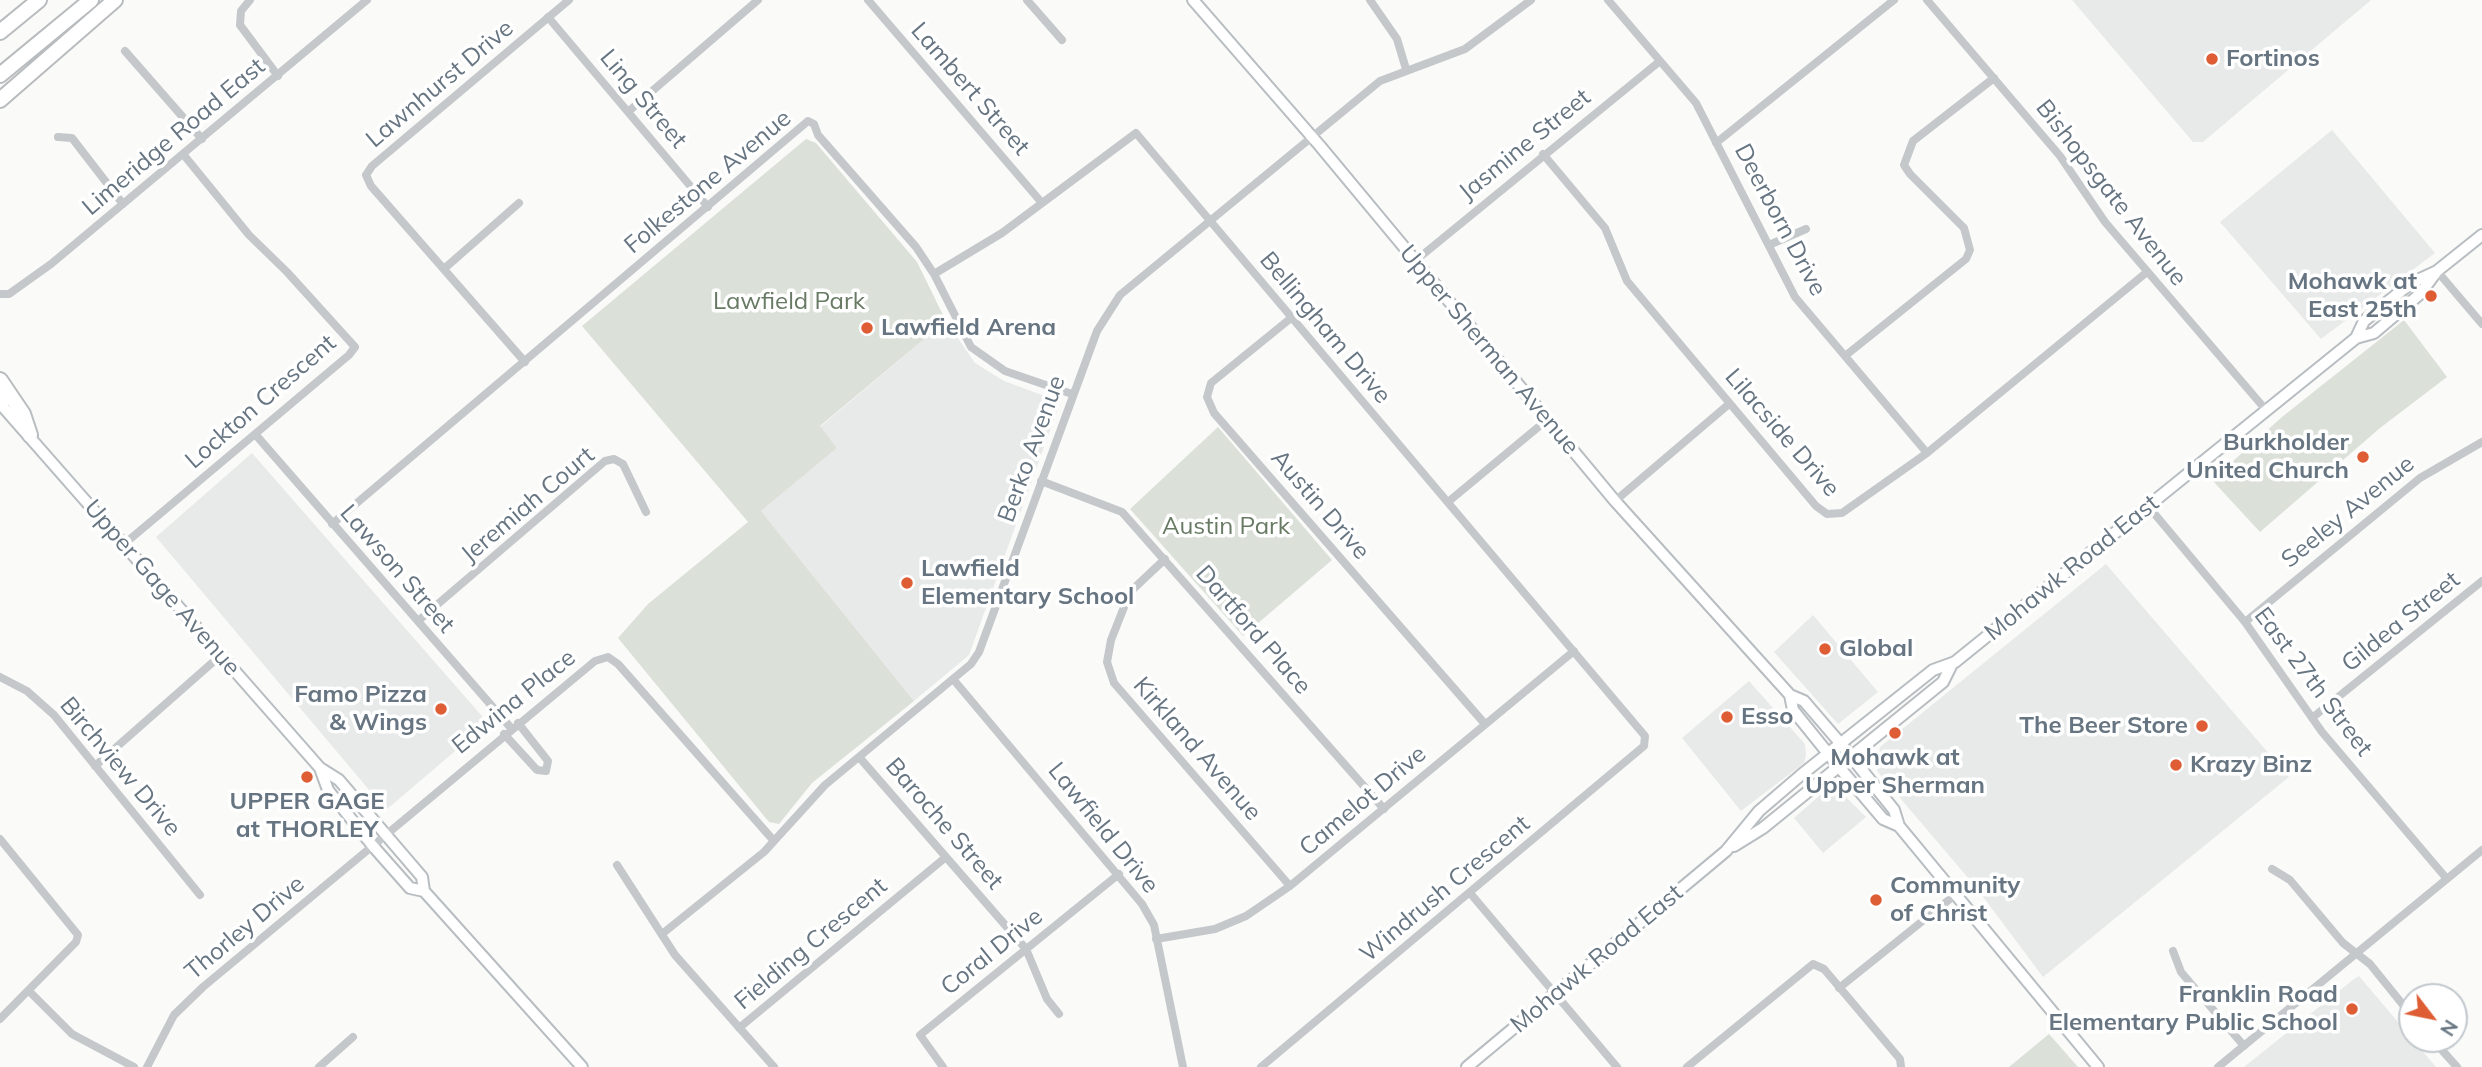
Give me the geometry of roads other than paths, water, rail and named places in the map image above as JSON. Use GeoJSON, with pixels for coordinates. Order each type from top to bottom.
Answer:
{"type":"FeatureCollection","features":[{"type":"Feature","properties":{"kind":"highway"},"geometry":{"type":"LineString","coordinates":[[0,32],[39,0]]}},
{"type":"Feature","properties":{"kind":"highway"},"geometry":{"type":"LineString","coordinates":[[0,75],[91,0]]}},
{"type":"Feature","properties":{"kind":"highway"},"geometry":{"type":"LineString","coordinates":[[0,100],[116,0]]}},
{"type":"Feature","properties":{"kind":"highway"},"geometry":{"type":"LineString","coordinates":[[0,380],[23,414],[30,435]]}},
{"type":"Feature","properties":{"kind":"main road","name":"Upper Sherman Avenue"},"geometry":{"type":"LineString","coordinates":[[1193,0],[1312,137],[1615,501],[1790,695],[1804,701],[1894,810],[1899,826],[2098,1067]]}},
{"type":"Feature","properties":{"kind":"main road","name":"Mohawk Road East"},"geometry":{"type":"LineString","coordinates":[[1726,850],[1763,828],[1851,758],[1943,682],[1951,666],[2356,338],[2374,333],[2420,294],[2437,271],[2482,235]]}},
{"type":"Feature","properties":{"kind":"main road","name":"Upper Gage Avenue"},"geometry":{"type":"LineString","coordinates":[[0,394],[2,407],[30,435],[123,545],[320,768],[339,779],[422,877],[424,891],[582,1067]]}},
{"type":"Feature","properties":{"kind":"main road","name":"Mohawk Road East"},"geometry":{"type":"LineString","coordinates":[[1467,1067],[1726,850],[1759,811],[1933,670],[1951,666]]}},
{"type":"Feature","properties":{"kind":"main road","name":"Upper Sherman Avenue"},"geometry":{"type":"LineString","coordinates":[[1790,695],[1793,710],[1828,754],[1883,819],[1899,826]]}},
{"type":"Feature","properties":{"kind":"main road","name":"Upper Gage Avenue"},"geometry":{"type":"LineString","coordinates":[[320,768],[328,790],[372,845],[410,888],[424,891]]}},
{"type":"Feature","properties":{"kind":"street"},"geometry":{"type":"LineString","coordinates":[[250,0],[241,11],[243,32],[278,76]]}},
{"type":"Feature","properties":{"kind":"street"},"geometry":{"type":"LineString","coordinates":[[348,0],[356,9]]}},
{"type":"Feature","properties":{"kind":"street","name":"Limeridge Road East"},"geometry":{"type":"LineString","coordinates":[[0,294],[9,295],[51,264],[367,0]]}},
{"type":"Feature","properties":{"kind":"street","name":"Lawnhurst Drive"},"geometry":{"type":"LineString","coordinates":[[525,362],[371,187],[366,175],[372,166],[569,0]]}},
{"type":"Feature","properties":{"kind":"street"},"geometry":{"type":"LineString","coordinates":[[629,111],[758,0]]}},
{"type":"Feature","properties":{"kind":"street","name":"Lambert Street"},"geometry":{"type":"LineString","coordinates":[[868,0],[1042,203]]}},
{"type":"Feature","properties":{"kind":"street"},"geometry":{"type":"LineString","coordinates":[[1027,0],[1062,40]]}},
{"type":"Feature","properties":{"kind":"street"},"geometry":{"type":"LineString","coordinates":[[1370,0],[1397,39],[1406,69]]}},
{"type":"Feature","properties":{"kind":"street","name":"Berko Avenue"},"geometry":{"type":"LineString","coordinates":[[662,934],[774,841],[820,790],[971,664],[979,652],[1097,331],[1120,295],[1380,80],[1465,49],[1531,0]]}},
{"type":"Feature","properties":{"kind":"street","name":"Deerborn Drive"},"geometry":{"type":"LineString","coordinates":[[1608,0],[1696,103],[1795,297],[1927,453]]}},
{"type":"Feature","properties":{"kind":"street"},"geometry":{"type":"LineString","coordinates":[[1716,143],[1894,0]]}},
{"type":"Feature","properties":{"kind":"street","name":"Bishopsgate Avenue"},"geometry":{"type":"LineString","coordinates":[[1927,0],[2060,156],[2105,222],[2266,410]]}},
{"type":"Feature","properties":{"kind":"street","name":"Ling Street"},"geometry":{"type":"LineString","coordinates":[[548,17],[708,207]]}},
{"type":"Feature","properties":{"kind":"street"},"geometry":{"type":"LineString","coordinates":[[125,51],[202,139]]}},
{"type":"Feature","properties":{"kind":"street","name":"Jasmine Street"},"geometry":{"type":"LineString","coordinates":[[1415,261],[1660,61]]}},
{"type":"Feature","properties":{"kind":"street"},"geometry":{"type":"LineString","coordinates":[[1845,356],[1966,259],[1970,250],[1964,228],[1910,174],[1905,165],[1913,141],[1994,78]]}},
{"type":"Feature","properties":{"kind":"street","name":"Folkestone Avenue"},"geometry":{"type":"LineString","coordinates":[[332,524],[808,121],[814,124],[818,135],[916,247],[934,274],[971,347],[1005,371],[1072,394]]}},
{"type":"Feature","properties":{"kind":"street","name":"Bellingham Drive"},"geometry":{"type":"LineString","coordinates":[[934,274],[1002,233],[1136,133],[1645,736]]}},
{"type":"Feature","properties":{"kind":"street"},"geometry":{"type":"LineString","coordinates":[[58,137],[72,138],[123,204]]}},
{"type":"Feature","properties":{"kind":"street","name":"Lockton Crescent"},"geometry":{"type":"LineString","coordinates":[[123,545],[355,347],[287,272],[249,235],[183,154]]}},
{"type":"Feature","properties":{"kind":"street","name":"Lilacside Drive"},"geometry":{"type":"LineString","coordinates":[[1543,154],[1605,228],[1628,281],[1815,506],[1827,514],[1842,513],[1927,453],[2147,272]]}},
{"type":"Feature","properties":{"kind":"street"},"geometry":{"type":"LineString","coordinates":[[445,268],[519,203]]}},
{"type":"Feature","properties":{"kind":"street"},"geometry":{"type":"LineString","coordinates":[[1769,245],[1806,229]]}},
{"type":"Feature","properties":{"kind":"street"},"geometry":{"type":"LineString","coordinates":[[2437,271],[2482,324]]}},
{"type":"Feature","properties":{"kind":"street","name":"Austin Drive"},"geometry":{"type":"LineString","coordinates":[[1292,318],[1212,383],[1207,397],[1214,413],[1485,724]]}},
{"type":"Feature","properties":{"kind":"street"},"geometry":{"type":"LineString","coordinates":[[1615,501],[1729,404]]}},
{"type":"Feature","properties":{"kind":"street"},"geometry":{"type":"LineString","coordinates":[[1448,502],[1548,419]]}},
{"type":"Feature","properties":{"kind":"street","name":"Lawson Street"},"geometry":{"type":"LineString","coordinates":[[255,434],[511,728]]}},
{"type":"Feature","properties":{"kind":"street","name":"Seeley Avenue"},"geometry":{"type":"LineString","coordinates":[[2245,622],[2420,478],[2482,442]]}},
{"type":"Feature","properties":{"kind":"street","name":"Jeremiah Court"},"geometry":{"type":"LineString","coordinates":[[418,621],[605,461],[614,459],[623,464],[646,512]]}},
{"type":"Feature","properties":{"kind":"street","name":"Dartford Place"},"geometry":{"type":"LineString","coordinates":[[1041,481],[1122,512],[1384,809]]}},
{"type":"Feature","properties":{"kind":"street","name":"East 27th Street"},"geometry":{"type":"LineString","coordinates":[[2148,506],[2245,622],[2312,719],[2447,879]]}},
{"type":"Feature","properties":{"kind":"street","name":"Kirkland Avenue"},"geometry":{"type":"LineString","coordinates":[[1165,559],[1130,592],[1111,640],[1107,662],[1114,683],[1290,886]]}},
{"type":"Feature","properties":{"kind":"street","name":"Gildea Street"},"geometry":{"type":"LineString","coordinates":[[2312,719],[2482,581]]}},
{"type":"Feature","properties":{"kind":"street","name":"Camelot Drive"},"geometry":{"type":"LineString","coordinates":[[1156,939],[1215,929],[1246,916],[1290,886],[1574,652]]}},
{"type":"Feature","properties":{"kind":"street"},"geometry":{"type":"LineString","coordinates":[[95,766],[221,655]]}},
{"type":"Feature","properties":{"kind":"street","name":"Edwina Place"},"geometry":{"type":"LineString","coordinates":[[386,833],[511,728],[596,661],[608,657],[618,664],[774,841]]}},
{"type":"Feature","properties":{"kind":"street","name":"Birchview Drive"},"geometry":{"type":"LineString","coordinates":[[0,677],[27,691],[54,715],[200,894]]}},
{"type":"Feature","properties":{"kind":"street","name":"Lawfield Drive"},"geometry":{"type":"LineString","coordinates":[[953,679],[1143,904],[1154,925],[1182,1067]]}},
{"type":"Feature","properties":{"kind":"street"},"geometry":{"type":"LineString","coordinates":[[511,728],[548,761],[546,771],[537,770],[511,728]]}},
{"type":"Feature","properties":{"kind":"street","name":"Windrush Crescent"},"geometry":{"type":"LineString","coordinates":[[1261,1067],[1644,746],[1645,736]]}},
{"type":"Feature","properties":{"kind":"street","name":"Baroche Street"},"geometry":{"type":"LineString","coordinates":[[859,757],[1026,949],[1047,999],[1059,1013]]}},
{"type":"Feature","properties":{"kind":"street","name":"Thorley Drive"},"geometry":{"type":"LineString","coordinates":[[148,1067],[174,1015],[386,833]]}},
{"type":"Feature","properties":{"kind":"street"},"geometry":{"type":"LineString","coordinates":[[0,839],[78,935],[76,942],[0,1019]]}},
{"type":"Feature","properties":{"kind":"street"},"geometry":{"type":"LineString","coordinates":[[2218,1067],[2482,850]]}},
{"type":"Feature","properties":{"kind":"street","name":"Fielding Crescent"},"geometry":{"type":"LineString","coordinates":[[774,1067],[739,1028],[946,857]]}},
{"type":"Feature","properties":{"kind":"street"},"geometry":{"type":"LineString","coordinates":[[617,864],[675,955],[739,1028]]}},
{"type":"Feature","properties":{"kind":"street"},"geometry":{"type":"LineString","coordinates":[[2272,869],[2290,880],[2343,943],[2358,954],[2398,1000]]}},
{"type":"Feature","properties":{"kind":"street","name":"Coral Drive"},"geometry":{"type":"LineString","coordinates":[[943,1067],[920,1035],[1119,874]]}},
{"type":"Feature","properties":{"kind":"street"},"geometry":{"type":"LineString","coordinates":[[1470,893],[1617,1067]]}},
{"type":"Feature","properties":{"kind":"street"},"geometry":{"type":"LineString","coordinates":[[1839,988],[1955,895]]}},
{"type":"Feature","properties":{"kind":"street"},"geometry":{"type":"LineString","coordinates":[[2173,951],[2181,972],[2244,1046]]}},
{"type":"Feature","properties":{"kind":"street"},"geometry":{"type":"LineString","coordinates":[[1687,1067],[1807,966],[1818,965],[1900,1059],[1901,1067]]}},
{"type":"Feature","properties":{"kind":"street"},"geometry":{"type":"LineString","coordinates":[[29,990],[72,1034],[134,1067]]}},
{"type":"Feature","properties":{"kind":"street"},"geometry":{"type":"LineString","coordinates":[[323,1066],[353,1037]]}},
{"type":"Feature","properties":{"kind":"street"},"geometry":{"type":"LineString","coordinates":[[2444,1053],[2457,1067]]}},
{"type":"Feature","properties":{"kind":"place","name":"Fortinos"},"geometry":{"type":"Point","coordinates":[2212,59]}},
{"type":"Feature","properties":{"kind":"place","name":"Mohawk at East 25th"},"geometry":{"type":"Point","coordinates":[2431,296]}},
{"type":"Feature","properties":{"kind":"place","name":"Lawfield Arena"},"geometry":{"type":"Point","coordinates":[867,328]}},
{"type":"Feature","properties":{"kind":"place","name":"Burkholder United Church"},"geometry":{"type":"Point","coordinates":[2363,457]}},
{"type":"Feature","properties":{"kind":"place","name":"Lawfield Elementary School"},"geometry":{"type":"Point","coordinates":[907,583]}},
{"type":"Feature","properties":{"kind":"place","name":"Global"},"geometry":{"type":"Point","coordinates":[1825,649]}},
{"type":"Feature","properties":{"kind":"place","name":"Famo Pizza & Wings"},"geometry":{"type":"Point","coordinates":[441,709]}},
{"type":"Feature","properties":{"kind":"place","name":"Esso"},"geometry":{"type":"Point","coordinates":[1727,717]}},
{"type":"Feature","properties":{"kind":"place","name":"The Beer Store"},"geometry":{"type":"Point","coordinates":[2202,726]}},
{"type":"Feature","properties":{"kind":"place","name":"Mohawk at Upper Sherman"},"geometry":{"type":"Point","coordinates":[1895,733]}},
{"type":"Feature","properties":{"kind":"place","name":"Krazy Binz"},"geometry":{"type":"Point","coordinates":[2176,765]}},
{"type":"Feature","properties":{"kind":"place","name":"UPPER GAGE at THORLEY"},"geometry":{"type":"Point","coordinates":[307,777]}},
{"type":"Feature","properties":{"kind":"place","name":"Community of Christ"},"geometry":{"type":"Point","coordinates":[1876,900]}},
{"type":"Feature","properties":{"kind":"place","name":"Franklin Road Elementary Public School"},"geometry":{"type":"Point","coordinates":[2352,1009]}},
{"type":"Feature","properties":{"kind":"park label","name":"Lawfield Park"},"geometry":{"type":"Point","coordinates":[789,302]}},
{"type":"Feature","properties":{"kind":"park label","name":"Austin Park"},"geometry":{"type":"Point","coordinates":[1226,527]}}]}
